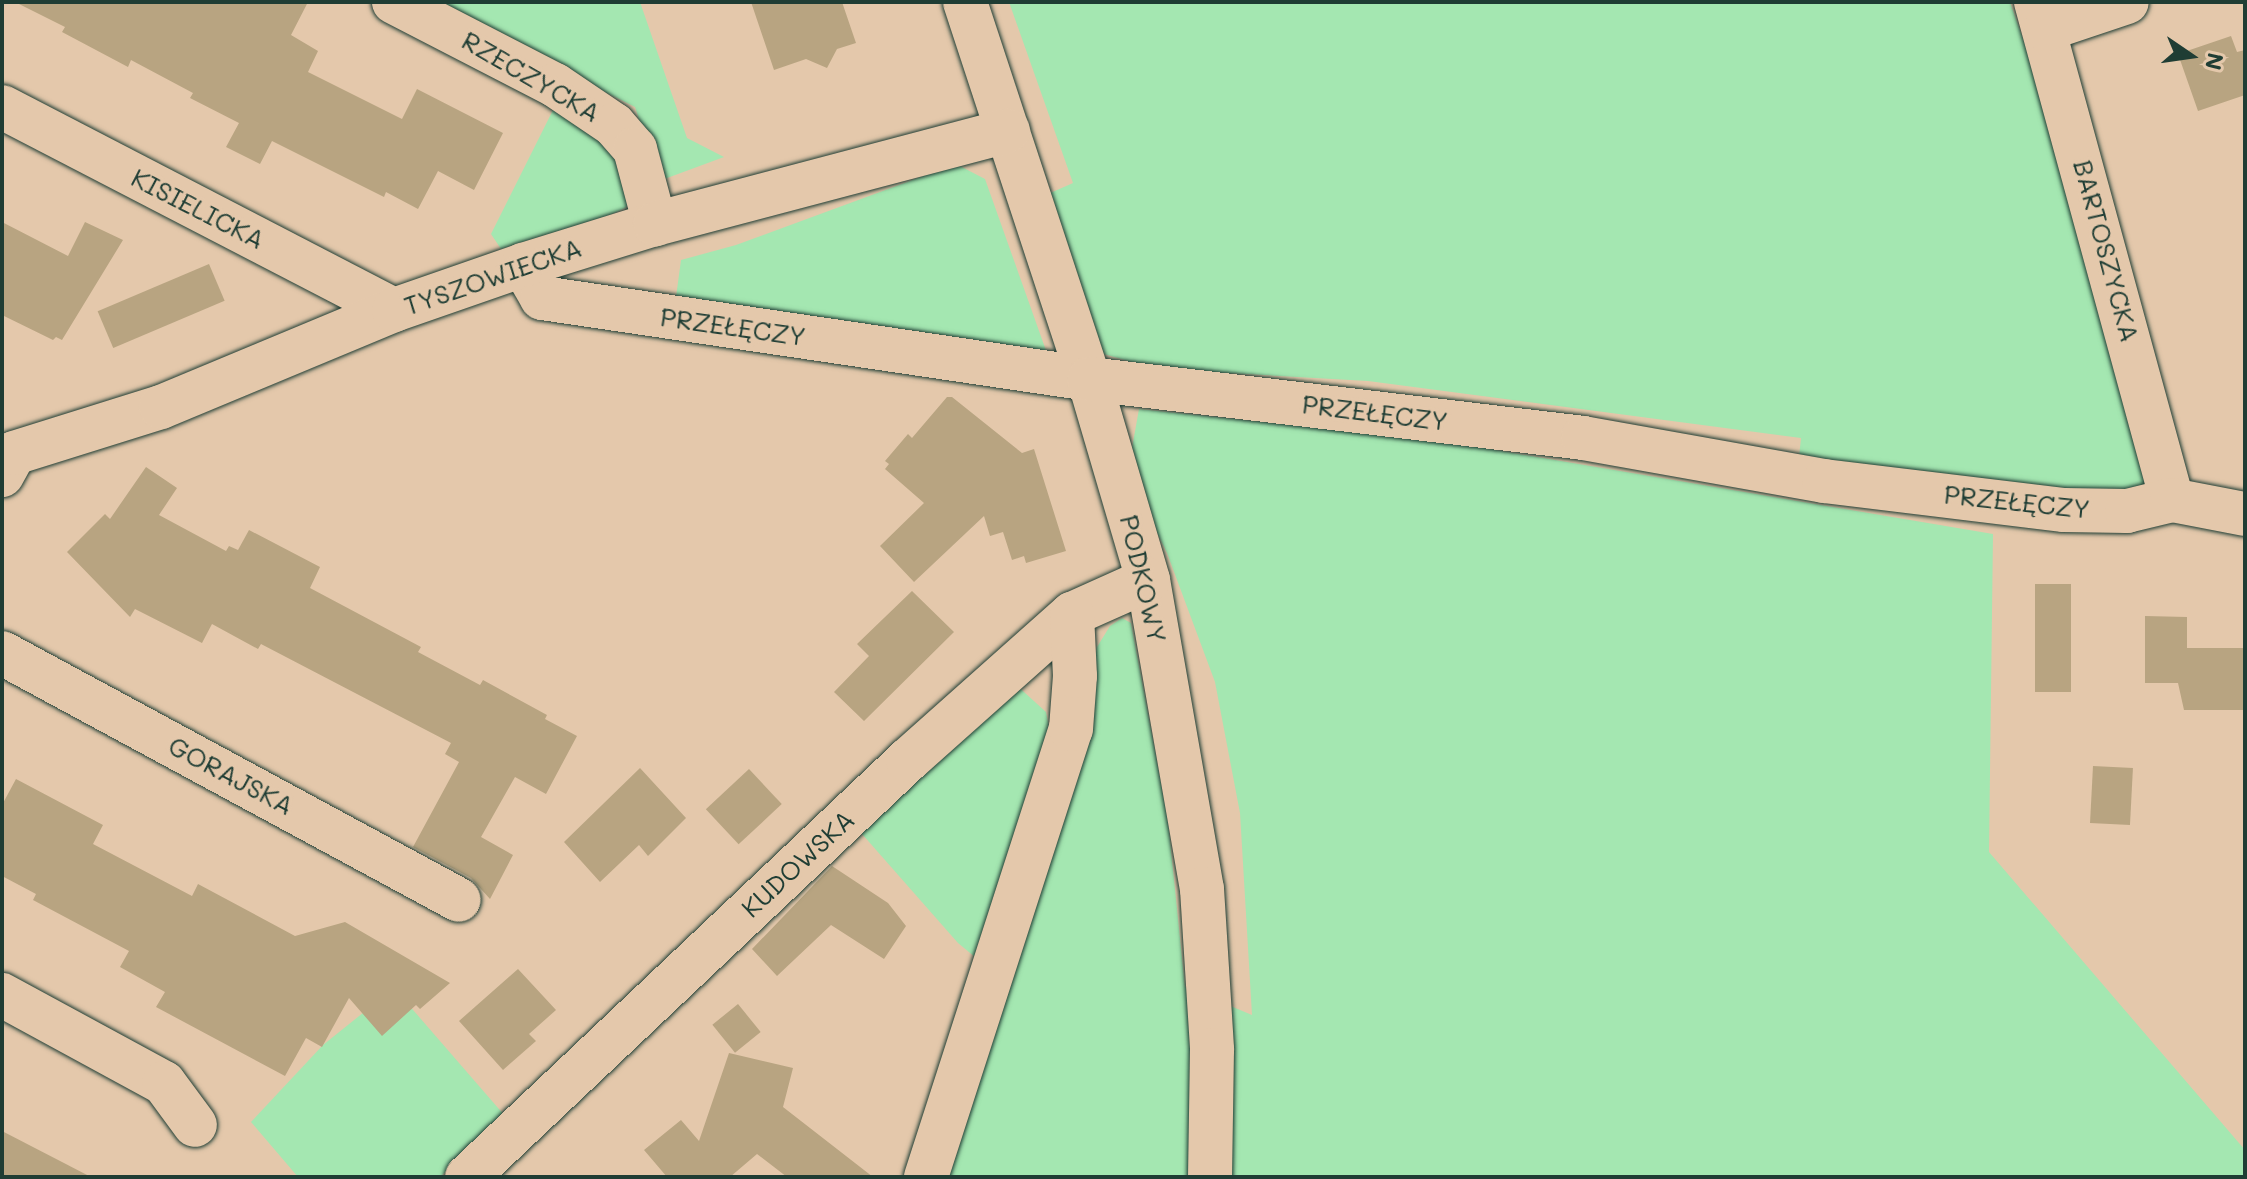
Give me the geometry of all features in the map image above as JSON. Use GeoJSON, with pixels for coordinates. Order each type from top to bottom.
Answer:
{"type":"FeatureCollection","features":[{"type":"Feature","properties":{"kind":"street","name":"RZECZYCKA"},"geometry":{"type":"LineString","coordinates":[[394,2],[555,85],[614,125],[635,149],[655,224]]}},
{"type":"Feature","properties":{"kind":"street","name":"PODKOWY"},"geometry":{"type":"LineString","coordinates":[[965,2],[1089,379],[1148,580],[1202,889],[1212,1050],[1210,1177]]}},
{"type":"Feature","properties":{"kind":"street"},"geometry":{"type":"LineString","coordinates":[[2041,15],[2127,2]]}},
{"type":"Feature","properties":{"kind":"street","name":"BARTOSZYCKA"},"geometry":{"type":"LineString","coordinates":[[2041,15],[2172,500]]}},
{"type":"Feature","properties":{"kind":"street","name":"KISIELICKA"},"geometry":{"type":"LineString","coordinates":[[2,107],[394,310]]}},
{"type":"Feature","properties":{"kind":"street","name":"TYSZOWIECKA"},"geometry":{"type":"LineString","coordinates":[[6,459],[161,407],[394,310],[523,265],[655,224],[1008,131]]}},
{"type":"Feature","properties":{"kind":"street","name":"PRZEŁĘCZY"},"geometry":{"type":"LineString","coordinates":[[523,265],[542,298],[1089,379],[1583,438],[1824,481],[2064,510],[2127,511],[2172,500],[2245,514]]}},
{"type":"Feature","properties":{"kind":"street","name":"KUDOWSKA"},"geometry":{"type":"LineString","coordinates":[[467,1177],[908,760],[1072,614],[1148,580]]}},
{"type":"Feature","properties":{"kind":"street"},"geometry":{"type":"LineString","coordinates":[[926,1177],[1071,729],[1075,676],[1072,614]]}},
{"type":"Feature","properties":{"kind":"street","name":"GORAJSKA"},"geometry":{"type":"LineString","coordinates":[[2,653],[459,900]]}},
{"type":"Feature","properties":{"kind":"street"},"geometry":{"type":"LineString","coordinates":[[2,995],[164,1083],[195,1125]]}},
{"type":"Feature","properties":{"kind":"green space"},"geometry":{"type":"Polygon","coordinates":[[[426,2],[640,2],[687,138],[724,157],[659,181],[635,107],[426,2]]]}},
{"type":"Feature","properties":{"kind":"green space"},"geometry":{"type":"Polygon","coordinates":[[[1009,2],[2010,2],[2067,164],[2133,406],[2139,462],[2148,492],[2113,502],[1799,457],[1801,438],[1368,381],[1157,369],[1100,353],[1048,194],[1073,183],[1009,2]]]}},
{"type":"Feature","properties":{"kind":"green space"},"geometry":{"type":"Polygon","coordinates":[[[555,106],[603,131],[634,195],[625,208],[603,218],[501,249],[491,234],[555,106]]]}},
{"type":"Feature","properties":{"kind":"green space"},"geometry":{"type":"Polygon","coordinates":[[[956,164],[985,179],[1049,359],[676,297],[681,260],[736,245],[956,164]]]}},
{"type":"Feature","properties":{"kind":"green space"},"geometry":{"type":"Polygon","coordinates":[[[1139,409],[1436,440],[1993,534],[1989,852],[2245,1150],[2245,1177],[942,1177],[1087,698],[1097,647],[1110,626],[1122,618],[1131,623],[1168,821],[1185,987],[1252,1015],[1240,813],[1215,682],[1167,553],[1144,506],[1132,448],[1139,409]]]}},
{"type":"Feature","properties":{"kind":"green space"},"geometry":{"type":"Polygon","coordinates":[[[1013,682],[1046,712],[1049,727],[975,957],[958,943],[855,826],[1013,682]]]}},
{"type":"Feature","properties":{"kind":"green space"},"geometry":{"type":"Polygon","coordinates":[[[394,988],[505,1116],[440,1177],[298,1177],[251,1122],[323,1045],[394,988]]]}},
{"type":"Feature","properties":{"kind":"building"},"geometry":{"type":"Polygon","coordinates":[[[15,2],[308,2],[291,35],[318,51],[308,72],[402,119],[417,89],[503,133],[474,190],[438,171],[418,209],[386,192],[384,197],[272,141],[260,164],[226,147],[239,123],[190,98],[193,93],[131,60],[128,67],[62,32],[65,27],[15,2]]]}},
{"type":"Feature","properties":{"kind":"building"},"geometry":{"type":"Polygon","coordinates":[[[751,2],[842,2],[856,43],[837,49],[827,68],[806,59],[774,70],[751,2]]]}},
{"type":"Feature","properties":{"kind":"building"},"geometry":{"type":"Polygon","coordinates":[[[2231,36],[2237,52],[2245,50],[2245,95],[2198,111],[2178,54],[2231,36]]]}},
{"type":"Feature","properties":{"kind":"building"},"geometry":{"type":"Polygon","coordinates":[[[2,222],[68,256],[85,222],[123,240],[62,340],[56,337],[53,340],[2,315],[2,222]]]}},
{"type":"Feature","properties":{"kind":"building"},"geometry":{"type":"Polygon","coordinates":[[[209,264],[225,301],[113,348],[98,311],[209,264]]]}},
{"type":"Feature","properties":{"kind":"building"},"geometry":{"type":"Polygon","coordinates":[[[947,397],[952,397],[1022,453],[1034,449],[1066,551],[1026,563],[1024,556],[1012,560],[1003,532],[990,536],[984,516],[914,582],[880,546],[924,503],[885,469],[889,464],[885,461],[908,434],[912,438],[947,397]]]}},
{"type":"Feature","properties":{"kind":"building"},"geometry":{"type":"Polygon","coordinates":[[[146,467],[177,488],[159,515],[226,551],[229,546],[238,550],[249,530],[320,567],[310,588],[421,647],[418,652],[480,685],[483,680],[547,715],[545,719],[577,736],[546,794],[515,777],[481,837],[513,855],[490,899],[471,878],[413,847],[459,762],[445,754],[451,743],[261,644],[258,649],[212,624],[202,643],[135,609],[130,617],[67,552],[105,514],[110,519],[146,467]]]}},
{"type":"Feature","properties":{"kind":"building"},"geometry":{"type":"Polygon","coordinates":[[[2035,584],[2071,584],[2071,692],[2035,692],[2035,584]]]}},
{"type":"Feature","properties":{"kind":"building"},"geometry":{"type":"Polygon","coordinates":[[[912,591],[954,632],[864,721],[834,692],[869,656],[857,644],[912,591]]]}},
{"type":"Feature","properties":{"kind":"building"},"geometry":{"type":"Polygon","coordinates":[[[2145,616],[2187,617],[2187,648],[2245,648],[2245,710],[2184,710],[2178,683],[2145,683],[2145,616]]]}},
{"type":"Feature","properties":{"kind":"building"},"geometry":{"type":"Polygon","coordinates":[[[2093,766],[2133,768],[2130,825],[2090,823],[2093,766]]]}},
{"type":"Feature","properties":{"kind":"building"},"geometry":{"type":"Polygon","coordinates":[[[640,768],[686,818],[648,856],[639,845],[600,882],[564,842],[640,768]]]}},
{"type":"Feature","properties":{"kind":"building"},"geometry":{"type":"Polygon","coordinates":[[[749,769],[782,804],[739,844],[706,809],[749,769]]]}},
{"type":"Feature","properties":{"kind":"building"},"geometry":{"type":"Polygon","coordinates":[[[16,779],[103,825],[93,844],[192,896],[198,884],[295,936],[345,922],[450,983],[420,1009],[416,1005],[382,1036],[349,998],[322,1047],[306,1038],[285,1076],[156,1007],[165,992],[120,967],[129,951],[33,900],[36,894],[2,876],[2,805],[16,779]]]}},
{"type":"Feature","properties":{"kind":"building"},"geometry":{"type":"Polygon","coordinates":[[[832,866],[888,903],[906,926],[884,959],[831,925],[777,976],[752,949],[832,866]]]}},
{"type":"Feature","properties":{"kind":"building"},"geometry":{"type":"Polygon","coordinates":[[[518,969],[556,1010],[529,1034],[536,1041],[503,1070],[459,1021],[518,969]]]}},
{"type":"Feature","properties":{"kind":"building"},"geometry":{"type":"Polygon","coordinates":[[[738,1004],[761,1032],[735,1053],[712,1025],[738,1004]]]}},
{"type":"Feature","properties":{"kind":"building"},"geometry":{"type":"Polygon","coordinates":[[[729,1053],[793,1068],[783,1107],[873,1177],[787,1177],[757,1154],[730,1177],[667,1177],[644,1150],[681,1120],[699,1141],[729,1053]]]}},
{"type":"Feature","properties":{"kind":"building"},"geometry":{"type":"Polygon","coordinates":[[[2,1131],[91,1177],[2,1177],[2,1131]]]}}]}
